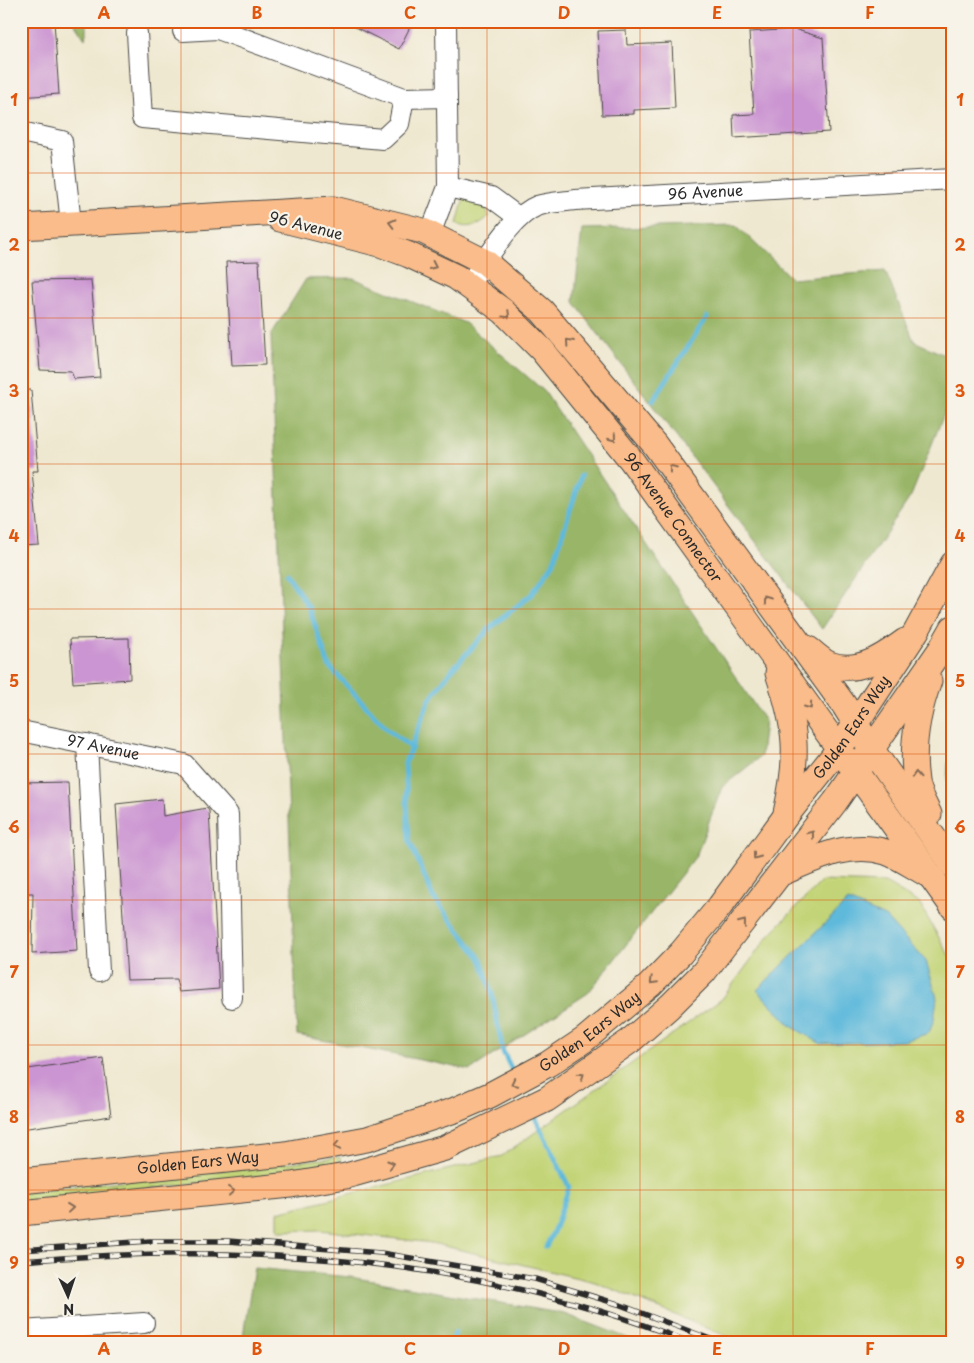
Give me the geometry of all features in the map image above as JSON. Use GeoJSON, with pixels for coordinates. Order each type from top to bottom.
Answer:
{"type":"FeatureCollection","features":[{"type":"Feature","properties":{"kind":"main road","name":"96 Avenue"},"geometry":{"type":"LineString","coordinates":[[21,227],[334,209],[430,234],[485,262]]}},
{"type":"Feature","properties":{"kind":"main road","name":"96 Avenue"},"geometry":{"type":"LineString","coordinates":[[256,213],[380,244],[409,255],[469,284]]}},
{"type":"Feature","properties":{"kind":"main road","name":"96 Avenue Connector"},"geometry":{"type":"LineString","coordinates":[[485,262],[542,311],[655,445],[796,639],[949,859]]}},
{"type":"Feature","properties":{"kind":"main road","name":"96 Avenue Connector"},"geometry":{"type":"LineString","coordinates":[[469,284],[503,311],[542,350],[632,461],[953,907]]}},
{"type":"Feature","properties":{"kind":"main road","name":"Golden Ears Way"},"geometry":{"type":"LineString","coordinates":[[21,1181],[286,1154],[332,1147],[401,1129],[455,1110],[523,1078],[584,1040],[650,985],[681,953],[720,906],[785,817],[839,749],[916,632],[953,564]]}},
{"type":"Feature","properties":{"kind":"main road"},"geometry":{"type":"LineString","coordinates":[[796,639],[829,664],[856,666],[882,658],[916,632]]}},
{"type":"Feature","properties":{"kind":"main road"},"geometry":{"type":"LineString","coordinates":[[947,638],[918,709],[914,743],[916,783],[949,859]]}},
{"type":"Feature","properties":{"kind":"main road","name":"Golden Ears Way"},"geometry":{"type":"LineString","coordinates":[[21,1213],[300,1183],[378,1168],[445,1148],[547,1098],[630,1041],[703,973],[782,872],[856,772],[947,638]]}},
{"type":"Feature","properties":{"kind":"main road"},"geometry":{"type":"LineString","coordinates":[[770,652],[792,722],[796,749],[793,783],[785,817]]}},
{"type":"Feature","properties":{"kind":"main road"},"geometry":{"type":"LineString","coordinates":[[782,872],[823,855],[851,849],[885,852],[930,875]]}},
{"type":"Feature","properties":{"kind":"street"},"geometry":{"type":"LineString","coordinates":[[430,234],[448,187],[446,21]]}},
{"type":"Feature","properties":{"kind":"street"},"geometry":{"type":"LineString","coordinates":[[183,31],[218,29],[404,98],[447,97]]}},
{"type":"Feature","properties":{"kind":"street"},"geometry":{"type":"LineString","coordinates":[[136,33],[142,118],[384,139],[399,124],[404,98]]}},
{"type":"Feature","properties":{"kind":"street"},"geometry":{"type":"LineString","coordinates":[[21,132],[62,141],[71,224]]}},
{"type":"Feature","properties":{"kind":"street","name":"96 Avenue"},"geometry":{"type":"LineString","coordinates":[[469,284],[518,217],[538,206],[575,200],[953,179]]}},
{"type":"Feature","properties":{"kind":"street"},"geometry":{"type":"LineString","coordinates":[[448,187],[491,198],[518,217]]}},
{"type":"Feature","properties":{"kind":"street","name":"97 Avenue"},"geometry":{"type":"LineString","coordinates":[[21,731],[184,764],[228,814],[232,998]]}},
{"type":"Feature","properties":{"kind":"street"},"geometry":{"type":"LineString","coordinates":[[87,744],[99,971]]}},
{"type":"Feature","properties":{"kind":"street"},"geometry":{"type":"LineString","coordinates":[[21,1331],[144,1323]]}},
{"type":"Feature","properties":{"kind":"green space"},"geometry":{"type":"Polygon","coordinates":[[[73,21],[88,21],[85,39],[73,21]]]}},
{"type":"Feature","properties":{"kind":"green space"},"geometry":{"type":"Polygon","coordinates":[[[464,197],[483,202],[489,216],[474,226],[466,227],[457,224],[464,197]]]}},
{"type":"Feature","properties":{"kind":"green space"},"geometry":{"type":"Polygon","coordinates":[[[736,225],[792,279],[885,271],[914,341],[953,359],[953,392],[911,496],[822,629],[574,302],[582,229],[736,225]]]}},
{"type":"Feature","properties":{"kind":"green space"},"geometry":{"type":"Polygon","coordinates":[[[353,278],[465,323],[544,391],[765,721],[761,756],[722,787],[696,856],[588,993],[470,1070],[297,1035],[271,335],[306,279],[353,278]]]}},
{"type":"Feature","properties":{"kind":"green space"},"geometry":{"type":"Polygon","coordinates":[[[953,705],[953,789],[947,779],[953,705]]]}},
{"type":"Feature","properties":{"kind":"green space"},"geometry":{"type":"Polygon","coordinates":[[[822,881],[885,883],[919,903],[953,962],[953,1342],[741,1342],[595,1282],[432,1243],[320,1230],[278,1231],[278,1212],[502,1156],[722,999],[770,934],[822,881]]]}},
{"type":"Feature","properties":{"kind":"green space"},"geometry":{"type":"Polygon","coordinates":[[[340,1157],[341,1161],[325,1168],[21,1202],[21,1192],[340,1157]]]}},
{"type":"Feature","properties":{"kind":"green space"},"geometry":{"type":"Polygon","coordinates":[[[254,1268],[350,1277],[565,1314],[638,1342],[242,1342],[254,1268]]]}},
{"type":"Feature","properties":{"kind":"water"},"geometry":{"type":"Polygon","coordinates":[[[848,901],[885,917],[926,961],[937,998],[934,1020],[929,1033],[904,1041],[821,1044],[791,1026],[757,990],[848,901]]]}},
{"type":"Feature","properties":{"kind":"building"},"geometry":{"type":"Polygon","coordinates":[[[21,21],[54,21],[59,94],[21,97],[21,21]]]}},
{"type":"Feature","properties":{"kind":"building"},"geometry":{"type":"Polygon","coordinates":[[[343,21],[413,21],[399,49],[343,21]]]}},
{"type":"Feature","properties":{"kind":"building"},"geometry":{"type":"Polygon","coordinates":[[[794,29],[823,38],[829,132],[734,138],[733,115],[754,114],[749,32],[794,29]]]}},
{"type":"Feature","properties":{"kind":"building"},"geometry":{"type":"Polygon","coordinates":[[[626,30],[627,45],[672,43],[675,108],[634,110],[634,114],[602,115],[598,31],[626,30]]]}},
{"type":"Feature","properties":{"kind":"building"},"geometry":{"type":"Polygon","coordinates":[[[259,261],[265,365],[232,366],[226,262],[259,261]]]}},
{"type":"Feature","properties":{"kind":"building"},"geometry":{"type":"Polygon","coordinates":[[[91,280],[100,377],[74,379],[71,371],[40,370],[32,281],[91,280]]]}},
{"type":"Feature","properties":{"kind":"building"},"geometry":{"type":"Polygon","coordinates":[[[21,390],[31,390],[38,471],[32,471],[39,545],[21,546],[21,390]]]}},
{"type":"Feature","properties":{"kind":"building"},"geometry":{"type":"Polygon","coordinates":[[[129,638],[130,679],[73,683],[70,639],[129,638]]]}},
{"type":"Feature","properties":{"kind":"building"},"geometry":{"type":"Polygon","coordinates":[[[68,782],[77,951],[32,954],[33,893],[21,893],[21,783],[68,782]]]}},
{"type":"Feature","properties":{"kind":"building"},"geometry":{"type":"Polygon","coordinates":[[[162,799],[163,816],[207,808],[209,811],[219,989],[179,992],[176,979],[127,980],[116,804],[162,799]]]}},
{"type":"Feature","properties":{"kind":"building"},"geometry":{"type":"Polygon","coordinates":[[[103,1058],[111,1116],[21,1129],[21,1070],[103,1058]]]}},
{"type":"Feature","properties":{"kind":"waterway"},"geometry":{"type":"LineString","coordinates":[[653,401],[707,317]]}},
{"type":"Feature","properties":{"kind":"waterway"},"geometry":{"type":"LineString","coordinates":[[514,1074],[503,1052],[492,993],[481,959],[433,897],[409,839],[405,763],[429,701],[450,672],[490,628],[532,594],[553,564],[581,476]]}},
{"type":"Feature","properties":{"kind":"waterway"},"geometry":{"type":"LineString","coordinates":[[287,574],[309,608],[329,666],[388,730],[412,748]]}},
{"type":"Feature","properties":{"kind":"waterway"},"geometry":{"type":"LineString","coordinates":[[533,1113],[569,1187],[555,1228],[546,1247]]}},
{"type":"Feature","properties":{"kind":"waterway"},"geometry":{"type":"LineString","coordinates":[[452,1342],[455,1333]]}},
{"type":"Feature","properties":{"kind":"railway"},"geometry":{"type":"LineString","coordinates":[[21,1250],[150,1241],[228,1241],[381,1253],[535,1279],[618,1304],[718,1342]]}},
{"type":"Feature","properties":{"kind":"railway"},"geometry":{"type":"LineString","coordinates":[[21,1261],[192,1254],[276,1256],[360,1262],[444,1274],[526,1291],[608,1313],[689,1342]]}}]}
